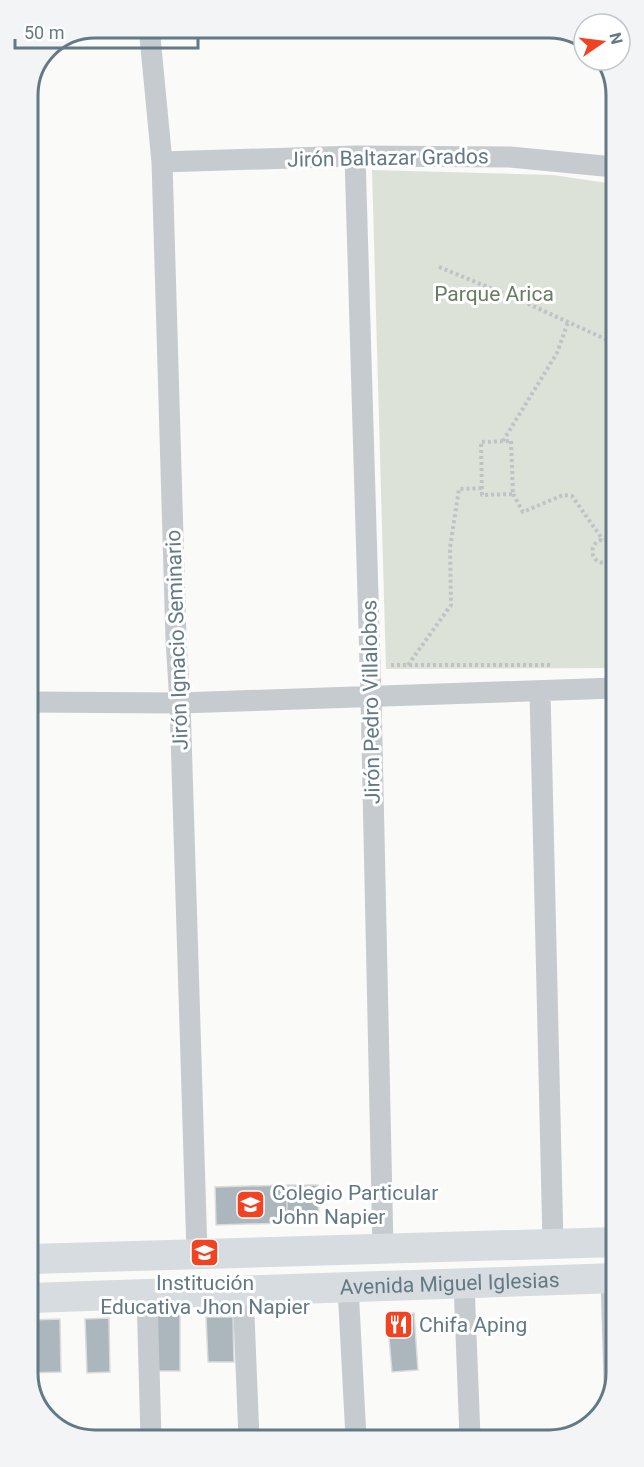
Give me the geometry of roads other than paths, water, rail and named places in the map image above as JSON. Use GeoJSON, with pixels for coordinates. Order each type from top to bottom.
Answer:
{"type":"FeatureCollection","features":[{"type":"Feature","properties":{"kind":"main road","name":"Avenida Miguel Iglesias"},"geometry":{"type":"LineString","coordinates":[[38,1259],[606,1242]]}},
{"type":"Feature","properties":{"kind":"main road","name":"Avenida Miguel Iglesias"},"geometry":{"type":"LineString","coordinates":[[38,1298],[606,1278]]}},
{"type":"Feature","properties":{"kind":"street","name":"Jirón Ignacio Seminario"},"geometry":{"type":"LineString","coordinates":[[150,38],[162,162],[197,1253]]}},
{"type":"Feature","properties":{"kind":"street","name":"Jirón Baltazar Grados"},"geometry":{"type":"LineString","coordinates":[[162,162],[355,156],[510,157],[606,166]]}},
{"type":"Feature","properties":{"kind":"street","name":"Jirón Pedro Villalobos"},"geometry":{"type":"LineString","coordinates":[[355,156],[371,697],[382,1248]]}},
{"type":"Feature","properties":{"kind":"street"},"geometry":{"type":"LineString","coordinates":[[38,702],[180,703],[606,688]]}},
{"type":"Feature","properties":{"kind":"street"},"geometry":{"type":"LineString","coordinates":[[540,691],[553,1243]]}},
{"type":"Feature","properties":{"kind":"street"},"geometry":{"type":"LineString","coordinates":[[464,1283],[470,1430]]}},
{"type":"Feature","properties":{"kind":"street"},"geometry":{"type":"LineString","coordinates":[[348,1287],[356,1430]]}},
{"type":"Feature","properties":{"kind":"street"},"geometry":{"type":"LineString","coordinates":[[243,1291],[249,1429]]}},
{"type":"Feature","properties":{"kind":"street"},"geometry":{"type":"LineString","coordinates":[[147,1294],[151,1429]]}},
{"type":"Feature","properties":{"kind":"place","name":"Colegio Particular John Napier"},"geometry":{"type":"Point","coordinates":[251,1205]}},
{"type":"Feature","properties":{"kind":"place","name":"Institución Educativa Jhon Napier"},"geometry":{"type":"Point","coordinates":[205,1252]}},
{"type":"Feature","properties":{"kind":"place","name":"Chifa Aping"},"geometry":{"type":"Point","coordinates":[398,1325]}},
{"type":"Feature","properties":{"kind":"park label","name":"Parque Arica"},"geometry":{"type":"Point","coordinates":[494,294]}}]}
